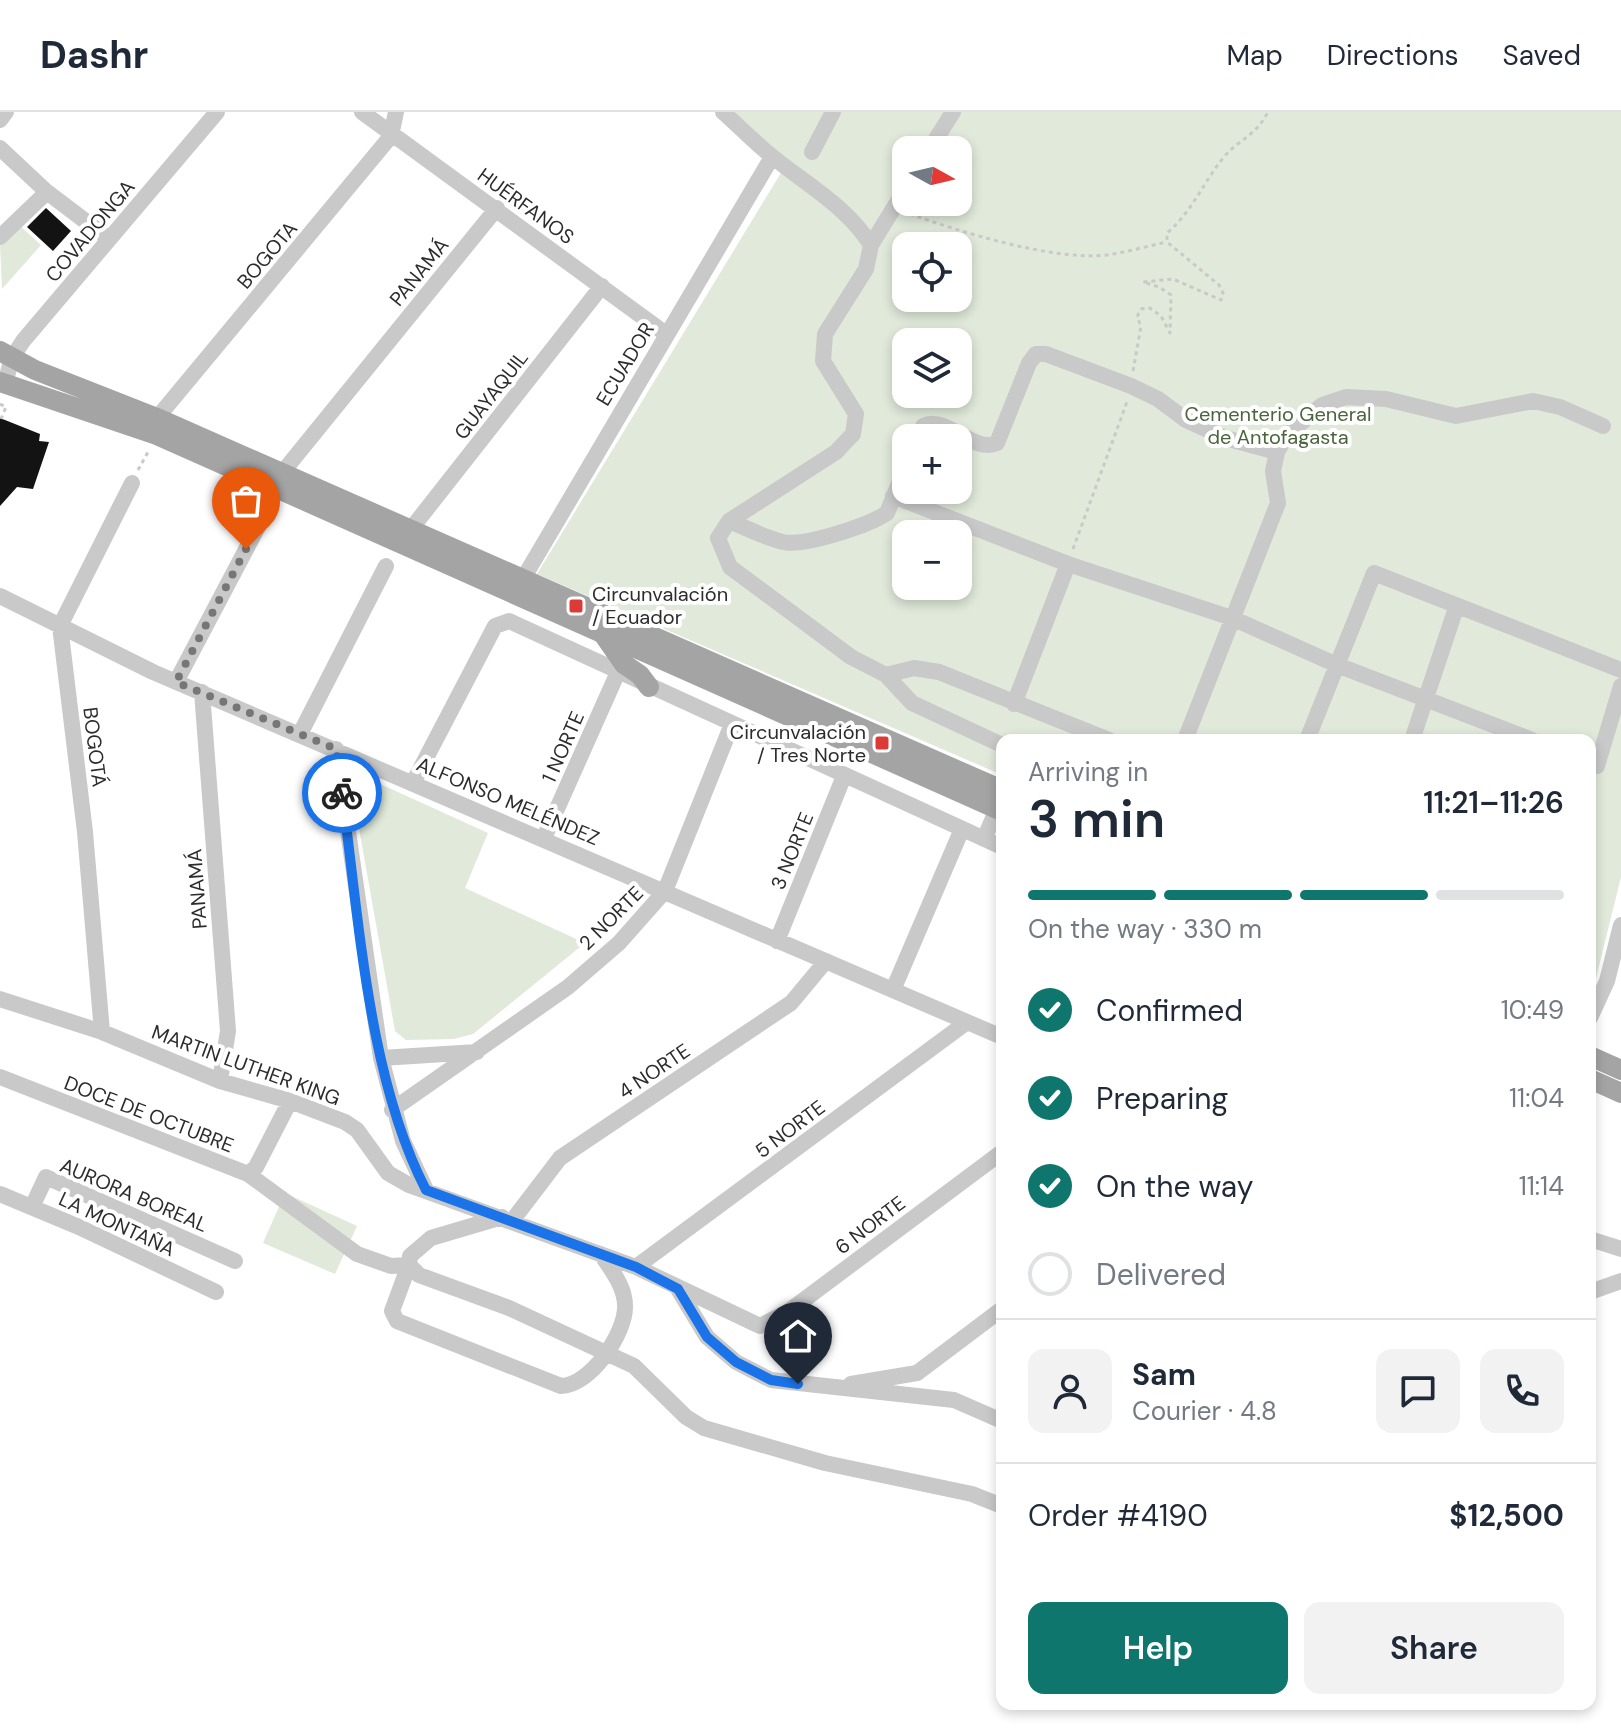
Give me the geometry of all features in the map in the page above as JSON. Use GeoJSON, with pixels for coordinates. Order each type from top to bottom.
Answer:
{"type":"FeatureCollection","features":[{"type":"Feature","properties":{"kind":"main road"},"geometry":{"type":"LineString","coordinates":[[6,355],[157,426],[996,800]]}},
{"type":"Feature","properties":{"kind":"main road"},"geometry":{"type":"LineString","coordinates":[[2,382],[157,426],[282,473],[411,529],[601,631],[996,800]]}},
{"type":"Feature","properties":{"kind":"main road"},"geometry":{"type":"LineString","coordinates":[[601,631],[624,664],[649,687]]}},
{"type":"Feature","properties":{"kind":"main road"},"geometry":{"type":"LineString","coordinates":[[1596,1059],[1621,1070]]}},
{"type":"Feature","properties":{"kind":"main road"},"geometry":{"type":"LineString","coordinates":[[1596,1082],[1621,1093]]}},
{"type":"Feature","properties":{"kind":"street"},"geometry":{"type":"LineString","coordinates":[[0,120],[6,112]]}},
{"type":"Feature","properties":{"kind":"street","name":"COVADONGA"},"geometry":{"type":"LineString","coordinates":[[2,382],[6,355],[217,112]]}},
{"type":"Feature","properties":{"kind":"street","name":"HUÉRFANOS"},"geometry":{"type":"LineString","coordinates":[[362,112],[666,334]]}},
{"type":"Feature","properties":{"kind":"street","name":"BOGOTA"},"geometry":{"type":"LineString","coordinates":[[157,426],[391,136],[396,112]]}},
{"type":"Feature","properties":{"kind":"street"},"geometry":{"type":"LineString","coordinates":[[723,112],[772,157],[859,225],[871,245]]}},
{"type":"Feature","properties":{"kind":"street"},"geometry":{"type":"LineString","coordinates":[[812,152],[833,112]]}},
{"type":"Feature","properties":{"kind":"street"},"geometry":{"type":"LineString","coordinates":[[938,136],[953,112]]}},
{"type":"Feature","properties":{"kind":"street"},"geometry":{"type":"LineString","coordinates":[[0,148],[47,192],[109,239]]}},
{"type":"Feature","properties":{"kind":"street","name":"ECUADOR"},"geometry":{"type":"LineString","coordinates":[[519,585],[772,157]]}},
{"type":"Feature","properties":{"kind":"street"},"geometry":{"type":"LineString","coordinates":[[0,237],[47,192]]}},
{"type":"Feature","properties":{"kind":"street","name":"PANAMÁ"},"geometry":{"type":"LineString","coordinates":[[282,473],[497,208]]}},
{"type":"Feature","properties":{"kind":"street"},"geometry":{"type":"LineString","coordinates":[[891,211],[871,245],[866,269],[825,334],[823,361],[856,414],[853,434],[836,452],[729,521],[718,538],[730,567],[851,657],[886,675],[912,703],[996,742]]}},
{"type":"Feature","properties":{"kind":"street","name":"GUAYAQUIL"},"geometry":{"type":"LineString","coordinates":[[411,529],[602,286]]}},
{"type":"Feature","properties":{"kind":"street"},"geometry":{"type":"LineString","coordinates":[[972,440],[985,445],[997,443],[1029,363],[1036,354],[1046,354],[1131,386],[1158,399],[1186,420],[1225,438],[1277,452]]}},
{"type":"Feature","properties":{"kind":"street"},"geometry":{"type":"LineString","coordinates":[[1187,734],[1278,503],[1273,471],[1277,452],[1287,435],[1322,405],[1364,395],[1456,416],[1533,401],[1560,407],[1603,426]]}},
{"type":"Feature","properties":{"kind":"street"},"geometry":{"type":"LineString","coordinates":[[60,626],[132,483]]}},
{"type":"Feature","properties":{"kind":"street"},"geometry":{"type":"LineString","coordinates":[[729,521],[784,543],[805,542],[879,518],[887,513],[892,499]]}},
{"type":"Feature","properties":{"kind":"street"},"geometry":{"type":"LineString","coordinates":[[914,504],[1068,564],[1232,618],[1337,665],[1517,734]]}},
{"type":"Feature","properties":{"kind":"street"},"geometry":{"type":"LineString","coordinates":[[176,682],[260,523]]}},
{"type":"Feature","properties":{"kind":"street"},"geometry":{"type":"LineString","coordinates":[[1014,704],[1068,564]]}},
{"type":"Feature","properties":{"kind":"street"},"geometry":{"type":"LineString","coordinates":[[300,734],[386,566]]}},
{"type":"Feature","properties":{"kind":"street"},"geometry":{"type":"LineString","coordinates":[[1309,734],[1374,573],[1456,608],[1621,670]]}},
{"type":"Feature","properties":{"kind":"street","name":"ALFONSO MELÉNDEZ"},"geometry":{"type":"LineString","coordinates":[[0,596],[176,682],[996,1034]]}},
{"type":"Feature","properties":{"kind":"street"},"geometry":{"type":"LineString","coordinates":[[1414,734],[1456,608]]}},
{"type":"Feature","properties":{"kind":"street"},"geometry":{"type":"LineString","coordinates":[[413,783],[495,626],[504,621],[514,622],[649,687],[996,844]]}},
{"type":"Feature","properties":{"kind":"street","name":"BOGOTÁ"},"geometry":{"type":"LineString","coordinates":[[60,626],[85,832],[102,1032]]}},
{"type":"Feature","properties":{"kind":"street"},"geometry":{"type":"LineString","coordinates":[[886,675],[914,668],[939,672],[1093,734]]}},
{"type":"Feature","properties":{"kind":"street","name":"1 NORTE"},"geometry":{"type":"LineString","coordinates":[[544,838],[618,672]]}},
{"type":"Feature","properties":{"kind":"street"},"geometry":{"type":"LineString","coordinates":[[1596,766],[1621,686]]}},
{"type":"Feature","properties":{"kind":"street","name":"PANAMÁ"},"geometry":{"type":"LineString","coordinates":[[202,692],[228,1031],[220,1081]]}},
{"type":"Feature","properties":{"kind":"street","name":"2 NORTE"},"geometry":{"type":"LineString","coordinates":[[392,1110],[568,987],[619,943],[665,891],[732,724]]}},
{"type":"Feature","properties":{"kind":"street"},"geometry":{"type":"LineString","coordinates":[[336,749],[381,1058],[392,1110],[426,1190]]}},
{"type":"Feature","properties":{"kind":"street","name":"3 NORTE"},"geometry":{"type":"LineString","coordinates":[[777,941],[844,776]]}},
{"type":"Feature","properties":{"kind":"street"},"geometry":{"type":"LineString","coordinates":[[984,839],[996,813]]}},
{"type":"Feature","properties":{"kind":"street"},"geometry":{"type":"LineString","coordinates":[[893,990],[962,829]]}},
{"type":"Feature","properties":{"kind":"street"},"geometry":{"type":"LineString","coordinates":[[1596,1010],[1614,984],[1621,925]]}},
{"type":"Feature","properties":{"kind":"street","name":"4 NORTE"},"geometry":{"type":"LineString","coordinates":[[507,1219],[560,1158],[791,1003],[826,961]]}},
{"type":"Feature","properties":{"kind":"street","name":"MARTIN LUTHER KING"},"geometry":{"type":"LineString","coordinates":[[0,999],[102,1032],[220,1081],[290,1101],[357,1130],[388,1173],[426,1190],[636,1267],[760,1326]]}},
{"type":"Feature","properties":{"kind":"street","name":"5 NORTE"},"geometry":{"type":"LineString","coordinates":[[636,1267],[967,1022]]}},
{"type":"Feature","properties":{"kind":"street"},"geometry":{"type":"LineString","coordinates":[[381,1058],[479,1052]]}},
{"type":"Feature","properties":{"kind":"street","name":"DOCE DE OCTUBRE"},"geometry":{"type":"LineString","coordinates":[[0,1077],[248,1174],[256,1167],[290,1101]]}},
{"type":"Feature","properties":{"kind":"street","name":"6 NORTE"},"geometry":{"type":"LineString","coordinates":[[760,1326],[789,1311],[996,1156]]}},
{"type":"Feature","properties":{"kind":"street"},"geometry":{"type":"LineString","coordinates":[[248,1174],[357,1254],[391,1266],[409,1265],[419,1275],[509,1308],[634,1366],[686,1417],[704,1428],[825,1463],[972,1494],[996,1504]]}},
{"type":"Feature","properties":{"kind":"street","name":"AURORA BOREAL"},"geometry":{"type":"LineString","coordinates":[[32,1207],[46,1177],[235,1261]]}},
{"type":"Feature","properties":{"kind":"street","name":"LA MONTAÑA"},"geometry":{"type":"LineString","coordinates":[[0,1194],[216,1292]]}},
{"type":"Feature","properties":{"kind":"street"},"geometry":{"type":"LineString","coordinates":[[507,1219],[431,1238],[410,1256],[392,1311],[401,1323],[561,1386],[577,1382],[604,1353],[625,1318],[626,1303],[621,1285],[601,1254]]}},
{"type":"Feature","properties":{"kind":"street"},"geometry":{"type":"LineString","coordinates":[[1596,1241],[1621,1249]]}},
{"type":"Feature","properties":{"kind":"street"},"geometry":{"type":"LineString","coordinates":[[1596,1290],[1621,1281]]}},
{"type":"Feature","properties":{"kind":"street"},"geometry":{"type":"LineString","coordinates":[[678,1289],[707,1337],[736,1362],[771,1380],[954,1400],[996,1418]]}},
{"type":"Feature","properties":{"kind":"street"},"geometry":{"type":"LineString","coordinates":[[826,1388],[917,1373],[996,1314]]}},
{"type":"Feature","properties":{"kind":"path"},"geometry":{"type":"LineString","coordinates":[[1167,242],[1167,233],[1200,195],[1225,156],[1257,131],[1268,112]]}},
{"type":"Feature","properties":{"kind":"path"},"geometry":{"type":"LineString","coordinates":[[891,211],[1024,247],[1105,255],[1167,242],[1199,267],[1223,293],[1221,300],[1173,279],[1143,282],[1171,295],[1173,321],[1170,333],[1161,316],[1150,308],[1141,309],[1137,317],[1141,326],[1131,386],[1068,564]]}},
{"type":"Feature","properties":{"kind":"path"},"geometry":{"type":"LineString","coordinates":[[0,404],[6,407],[1,419]]}},
{"type":"Feature","properties":{"kind":"path"},"geometry":{"type":"LineString","coordinates":[[132,483],[157,426]]}},
{"type":"Feature","properties":{"kind":"green space","name":"Cementerio General de Antofagasta"},"geometry":{"type":"Polygon","coordinates":[[[735,112],[1621,112],[1621,877],[1596,978],[1596,734],[996,734],[996,772],[537,574],[787,163],[735,112]]]}},
{"type":"Feature","properties":{"kind":"green space"},"geometry":{"type":"Polygon","coordinates":[[[18,224],[41,245],[2,289],[0,244],[18,224]]]}},
{"type":"Feature","properties":{"kind":"green space"},"geometry":{"type":"Polygon","coordinates":[[[356,773],[488,833],[465,888],[585,943],[473,1034],[454,1039],[406,1040],[395,1031],[352,789],[356,773]]]}},
{"type":"Feature","properties":{"kind":"green space"},"geometry":{"type":"Polygon","coordinates":[[[285,1193],[357,1226],[335,1274],[263,1243],[285,1193]]]}},
{"type":"Feature","properties":{"kind":"building"},"geometry":{"type":"Polygon","coordinates":[[[46,208],[71,231],[53,251],[27,227],[46,208]]]}},
{"type":"Feature","properties":{"kind":"building"},"geometry":{"type":"Polygon","coordinates":[[[0,418],[40,434],[39,441],[49,442],[33,489],[17,487],[0,506],[0,418]]]}},
{"type":"Feature","properties":{"kind":"way so far"},"geometry":{"type":"LineString","coordinates":[[246,549],[176,682],[336,749],[342,793]]}},
{"type":"Feature","properties":{"kind":"place","name":"Circunvalación / Ecuador"},"geometry":{"type":"Point","coordinates":[576,606]}},
{"type":"Feature","properties":{"kind":"place","name":"Circunvalación / Tres Norte"},"geometry":{"type":"Point","coordinates":[882,743]}},
{"type":"Feature","properties":{"kind":"route"},"geometry":{"type":"LineString","coordinates":[[342,793],[381,1058],[392,1110],[426,1190],[636,1267],[678,1289],[707,1337],[736,1362],[771,1380],[798,1384]]}}]}
